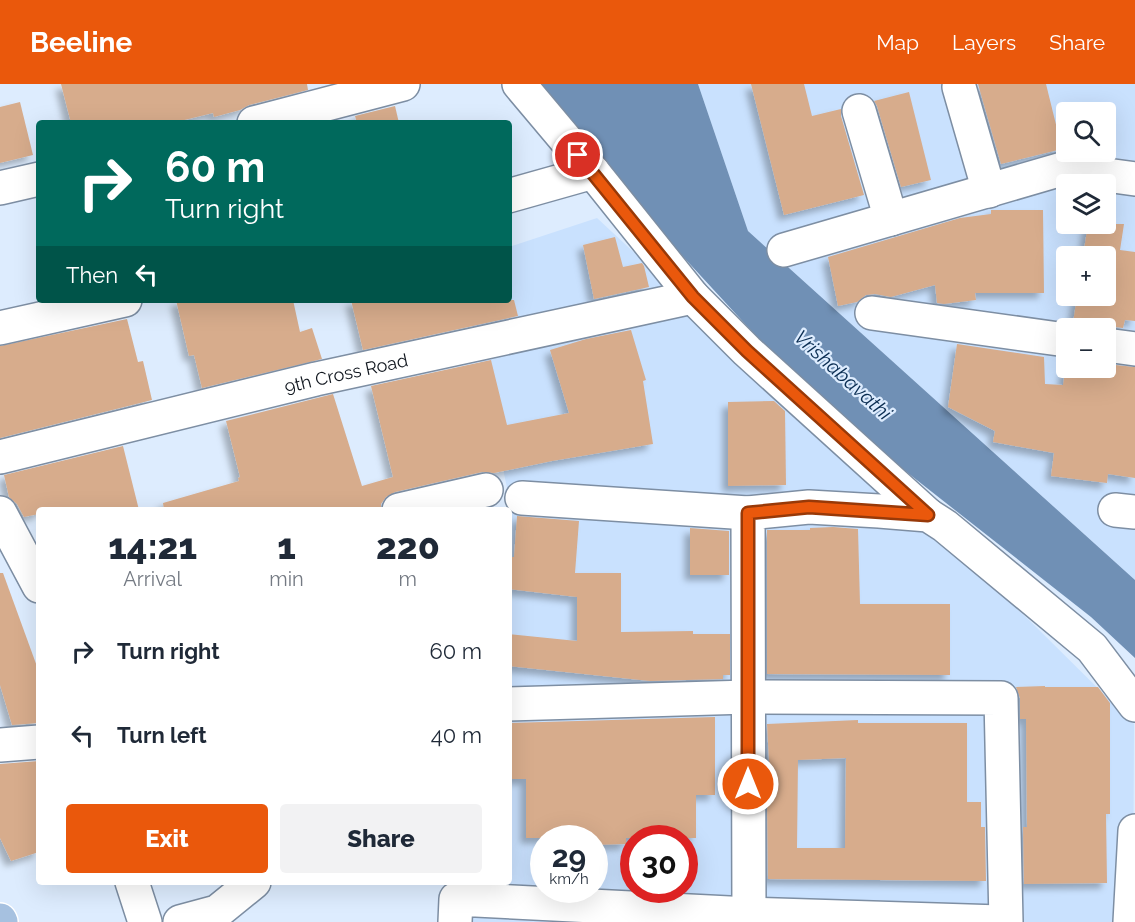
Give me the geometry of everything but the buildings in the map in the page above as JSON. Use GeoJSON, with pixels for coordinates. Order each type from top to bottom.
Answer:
{"type":"FeatureCollection","features":[{"type":"Feature","properties":{"kind":"street"},"geometry":{"type":"LineString","coordinates":[[265,120],[403,84]]}},
{"type":"Feature","properties":{"kind":"street"},"geometry":{"type":"LineString","coordinates":[[519,84],[693,297],[747,351],[928,515],[945,526],[1092,648],[1135,705]]}},
{"type":"Feature","properties":{"kind":"street"},"geometry":{"type":"LineString","coordinates":[[959,87],[989,191]]}},
{"type":"Feature","properties":{"kind":"street"},"geometry":{"type":"LineString","coordinates":[[859,111],[891,219]]}},
{"type":"Feature","properties":{"kind":"street"},"geometry":{"type":"LineString","coordinates":[[784,250],[1062,169],[1135,179]]}},
{"type":"Feature","properties":{"kind":"street"},"geometry":{"type":"LineString","coordinates":[[512,195],[593,172]]}},
{"type":"Feature","properties":{"kind":"street"},"geometry":{"type":"LineString","coordinates":[[0,188],[36,180]]}},
{"type":"Feature","properties":{"kind":"street","name":"9th Cross Road"},"geometry":{"type":"LineString","coordinates":[[0,457],[316,379],[693,297]]}},
{"type":"Feature","properties":{"kind":"street"},"geometry":{"type":"LineString","coordinates":[[0,328],[112,303]]}},
{"type":"Feature","properties":{"kind":"street"},"geometry":{"type":"LineString","coordinates":[[873,313],[1056,339]]}},
{"type":"Feature","properties":{"kind":"street"},"geometry":{"type":"LineString","coordinates":[[1116,346],[1135,349]]}},
{"type":"Feature","properties":{"kind":"street"},"geometry":{"type":"LineString","coordinates":[[412,507],[486,490]]}},
{"type":"Feature","properties":{"kind":"street"},"geometry":{"type":"LineString","coordinates":[[522,498],[748,513],[809,507],[928,515]]}},
{"type":"Feature","properties":{"kind":"street"},"geometry":{"type":"LineString","coordinates":[[0,513],[36,580]]}},
{"type":"Feature","properties":{"kind":"street"},"geometry":{"type":"LineString","coordinates":[[748,513],[749,918]]}},
{"type":"Feature","properties":{"kind":"street"},"geometry":{"type":"LineString","coordinates":[[512,704],[748,697],[1001,698],[1006,922]]}},
{"type":"Feature","properties":{"kind":"street"},"geometry":{"type":"LineString","coordinates":[[0,745],[36,742]]}},
{"type":"Feature","properties":{"kind":"street"},"geometry":{"type":"LineString","coordinates":[[1130,922],[1135,831]]}},
{"type":"Feature","properties":{"kind":"street"},"geometry":{"type":"LineString","coordinates":[[133,885],[145,922]]}},
{"type":"Feature","properties":{"kind":"street"},"geometry":{"type":"LineString","coordinates":[[180,922],[217,912],[250,885]]}},
{"type":"Feature","properties":{"kind":"street"},"geometry":{"type":"LineString","coordinates":[[456,901],[749,918],[1000,922]]}},
{"type":"Feature","properties":{"kind":"shaded area"},"geometry":{"type":"Polygon","coordinates":[[[698,84],[1135,84],[1135,580],[748,231],[698,84]]]}},
{"type":"Feature","properties":{"kind":"shaded area"},"geometry":{"type":"Polygon","coordinates":[[[597,218],[1030,621],[1134,724],[1133,922],[455,922],[456,885],[512,885],[512,507],[507,507],[509,497],[468,303],[512,303],[512,246],[597,218]]]}},
{"type":"Feature","properties":{"kind":"water","name":"Vrishabavathi"},"geometry":{"type":"Polygon","coordinates":[[[530,84],[698,84],[748,231],[1135,580],[1135,658],[1091,617],[815,400],[550,112],[530,84]]]}},
{"type":"Feature","properties":{"kind":"route"},"geometry":{"type":"LineString","coordinates":[[578,155],[693,297],[747,351],[928,515],[809,507],[748,513],[748,784]]}}]}
